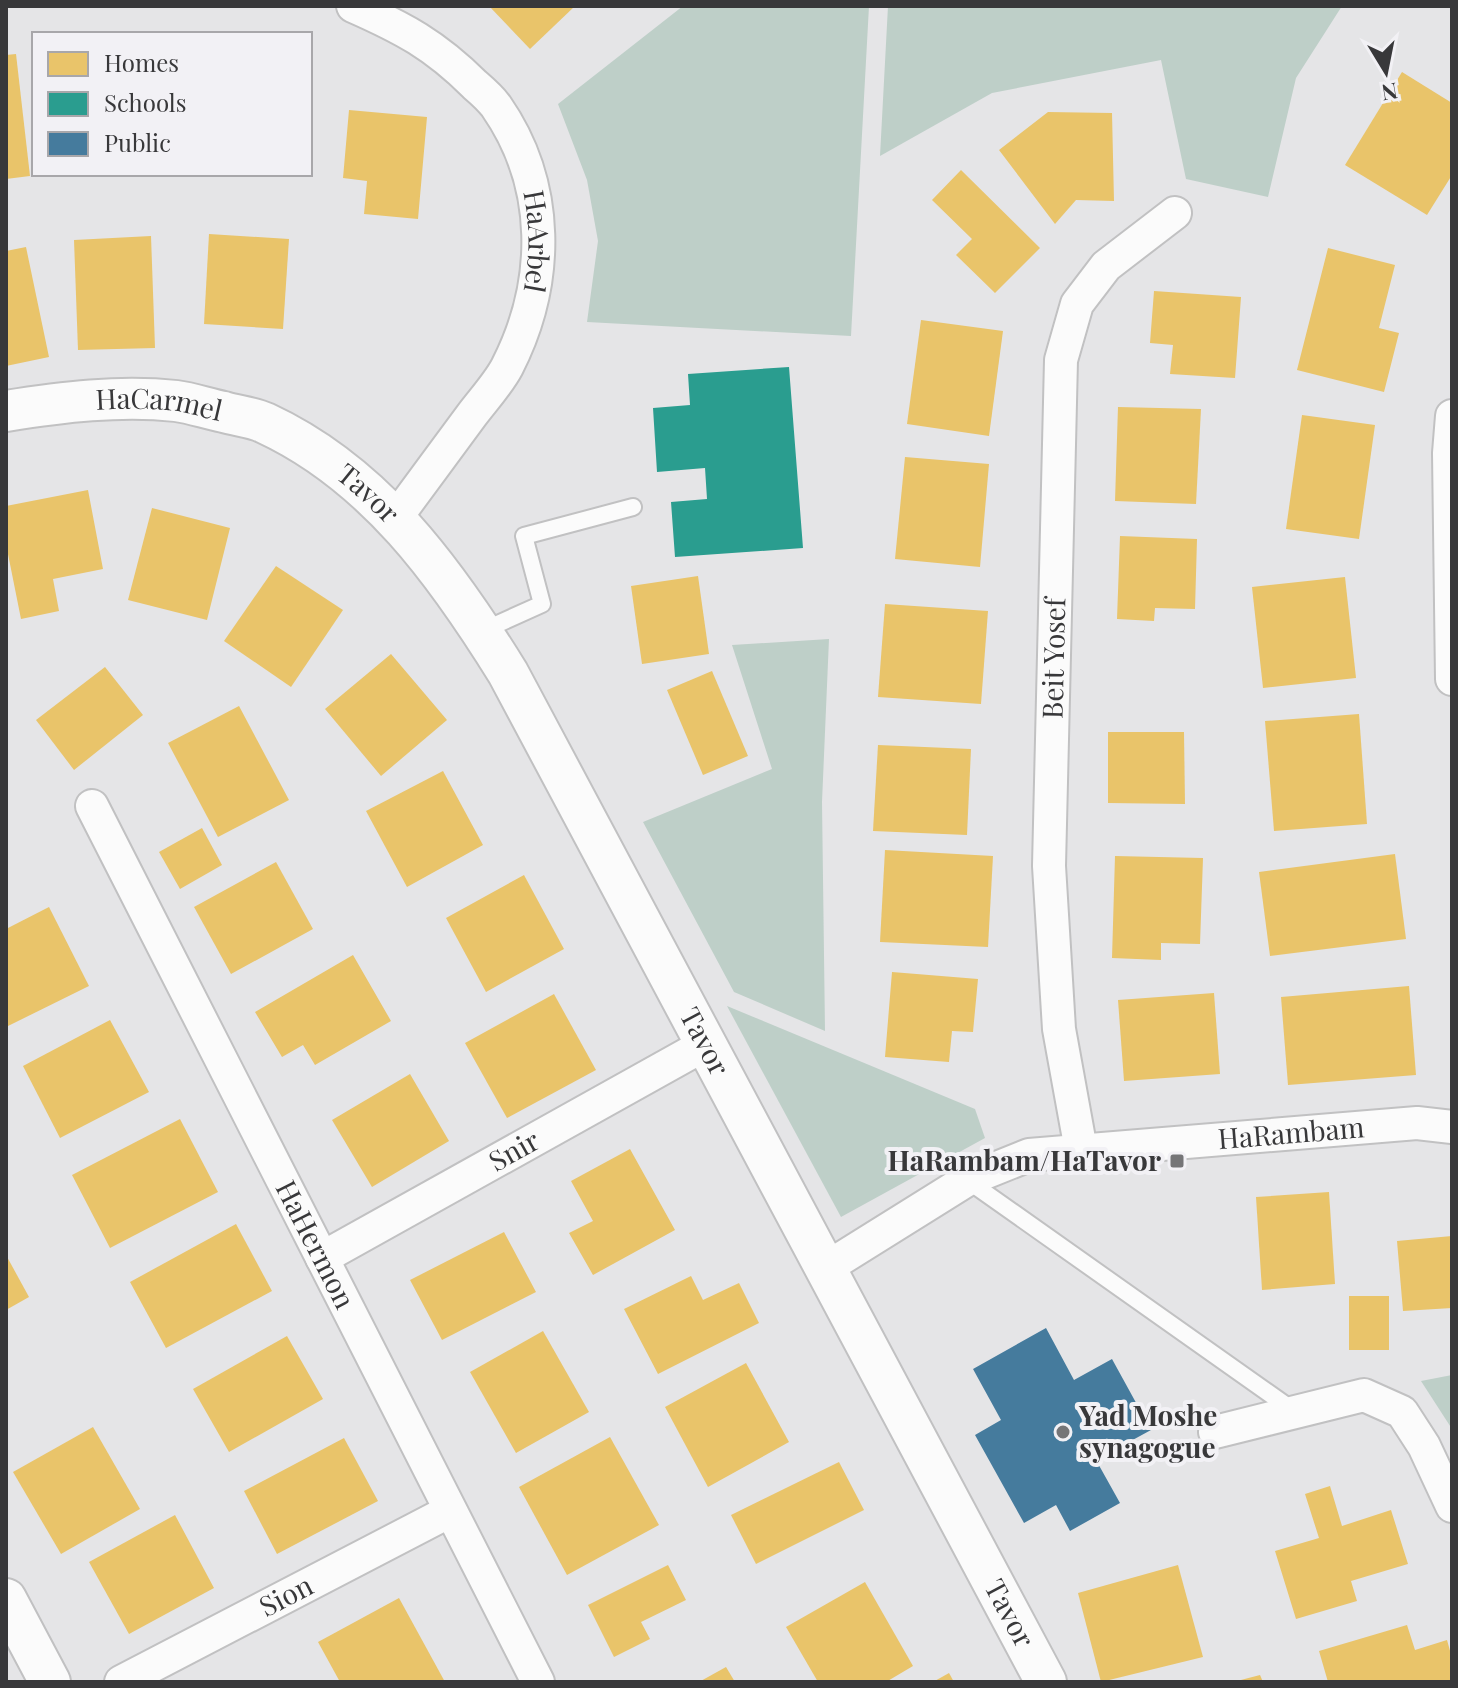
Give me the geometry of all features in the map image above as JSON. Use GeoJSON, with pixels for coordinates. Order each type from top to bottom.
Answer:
{"type":"FeatureCollection","features":[{"type":"Feature","properties":{"kind":"street","name":"HaArbel"},"geometry":{"type":"LineString","coordinates":[[368,9],[402,27],[452,62],[495,105],[517,144],[533,192],[540,234],[537,285],[524,328],[506,369],[395,519]]}},
{"type":"Feature","properties":{"kind":"street","name":"Beit Yosef"},"geometry":{"type":"LineString","coordinates":[[1081,1150],[1059,1029],[1049,866],[1061,360],[1077,304],[1106,266],[1175,213]]}},
{"type":"Feature","properties":{"kind":"street","name":"HaCarmel"},"geometry":{"type":"LineString","coordinates":[[6,411],[106,399],[178,401],[263,422],[306,446]]}},
{"type":"Feature","properties":{"kind":"street"},"geometry":{"type":"LineString","coordinates":[[1452,416],[1449,453],[1452,679]]}},
{"type":"Feature","properties":{"kind":"street","name":"Tavor"},"geometry":{"type":"LineString","coordinates":[[306,446],[366,490],[428,555],[462,599],[508,673],[1046,1682]]}},
{"type":"Feature","properties":{"kind":"street","name":"HaHermon"},"geometry":{"type":"LineString","coordinates":[[92,806],[538,1682]]}},
{"type":"Feature","properties":{"kind":"street","name":"Snir"},"geometry":{"type":"LineString","coordinates":[[322,1258],[706,1044]]}},
{"type":"Feature","properties":{"kind":"street","name":"HaRambam"},"geometry":{"type":"LineString","coordinates":[[826,1268],[967,1180],[1029,1155],[1417,1123],[1452,1127]]}},
{"type":"Feature","properties":{"kind":"street"},"geometry":{"type":"LineString","coordinates":[[1215,1432],[1364,1395],[1402,1412],[1424,1446],[1452,1506]]}},
{"type":"Feature","properties":{"kind":"street","name":"Sion"},"geometry":{"type":"LineString","coordinates":[[121,1682],[450,1511]]}},
{"type":"Feature","properties":{"kind":"street"},"geometry":{"type":"LineString","coordinates":[[6,1599],[50,1682]]}},
{"type":"Feature","properties":{"kind":"lane"},"geometry":{"type":"LineString","coordinates":[[482,631],[542,604],[524,536],[633,507]]}},
{"type":"Feature","properties":{"kind":"lane"},"geometry":{"type":"LineString","coordinates":[[967,1180],[1295,1412]]}},
{"type":"Feature","properties":{"kind":"shaded area"},"geometry":{"type":"Polygon","coordinates":[[[683,6],[869,6],[851,336],[587,322],[598,241],[587,180],[558,104],[683,6]]]}},
{"type":"Feature","properties":{"kind":"shaded area"},"geometry":{"type":"Polygon","coordinates":[[[888,6],[1342,6],[1296,78],[1268,197],[1186,179],[1161,60],[992,93],[880,156],[888,6]]]}},
{"type":"Feature","properties":{"kind":"shaded area"},"geometry":{"type":"Polygon","coordinates":[[[829,639],[822,802],[825,1031],[734,992],[643,822],[772,769],[732,645],[829,639]]]}},
{"type":"Feature","properties":{"kind":"shaded area"},"geometry":{"type":"Polygon","coordinates":[[[727,1006],[975,1109],[985,1138],[841,1217],[727,1006]]]}},
{"type":"Feature","properties":{"kind":"shaded area"},"geometry":{"type":"Polygon","coordinates":[[[1452,1375],[1452,1429],[1421,1381],[1452,1375]]]}},
{"type":"Feature","properties":{"kind":"building: Homes"},"geometry":{"type":"Polygon","coordinates":[[[489,6],[575,6],[530,49],[489,6]]]}},
{"type":"Feature","properties":{"kind":"building: Homes"},"geometry":{"type":"Polygon","coordinates":[[[16,54],[30,176],[6,179],[6,55],[16,54]]]}},
{"type":"Feature","properties":{"kind":"building: Homes"},"geometry":{"type":"Polygon","coordinates":[[[1402,72],[1452,103],[1452,175],[1427,215],[1345,165],[1402,72]]]}},
{"type":"Feature","properties":{"kind":"building: Homes"},"geometry":{"type":"Polygon","coordinates":[[[349,110],[427,117],[418,219],[364,214],[367,181],[343,178],[349,110]]]}},
{"type":"Feature","properties":{"kind":"building: Homes"},"geometry":{"type":"Polygon","coordinates":[[[1048,112],[1112,113],[1114,201],[1076,200],[1055,224],[999,150],[1048,112]]]}},
{"type":"Feature","properties":{"kind":"building: Homes"},"geometry":{"type":"Polygon","coordinates":[[[961,170],[1040,248],[995,293],[956,255],[972,239],[932,200],[961,170]]]}},
{"type":"Feature","properties":{"kind":"building: Homes"},"geometry":{"type":"Polygon","coordinates":[[[209,234],[289,239],[283,329],[204,324],[209,234]]]}},
{"type":"Feature","properties":{"kind":"building: Homes"},"geometry":{"type":"Polygon","coordinates":[[[151,236],[155,348],[78,350],[74,240],[151,236]]]}},
{"type":"Feature","properties":{"kind":"building: Homes"},"geometry":{"type":"Polygon","coordinates":[[[26,247],[49,357],[6,366],[6,251],[26,247]]]}},
{"type":"Feature","properties":{"kind":"building: Homes"},"geometry":{"type":"Polygon","coordinates":[[[1328,248],[1395,265],[1379,328],[1399,333],[1384,392],[1297,370],[1328,248]]]}},
{"type":"Feature","properties":{"kind":"building: Homes"},"geometry":{"type":"Polygon","coordinates":[[[1154,291],[1241,297],[1235,378],[1170,374],[1173,345],[1150,343],[1154,291]]]}},
{"type":"Feature","properties":{"kind":"building: Homes"},"geometry":{"type":"Polygon","coordinates":[[[921,320],[1003,331],[989,436],[907,424],[921,320]]]}},
{"type":"Feature","properties":{"kind":"building: Homes"},"geometry":{"type":"Polygon","coordinates":[[[1118,407],[1201,409],[1196,504],[1115,501],[1118,407]]]}},
{"type":"Feature","properties":{"kind":"building: Homes"},"geometry":{"type":"Polygon","coordinates":[[[1302,415],[1375,425],[1359,539],[1286,529],[1302,415]]]}},
{"type":"Feature","properties":{"kind":"building: Homes"},"geometry":{"type":"Polygon","coordinates":[[[905,457],[989,464],[980,567],[895,559],[905,457]]]}},
{"type":"Feature","properties":{"kind":"building: Homes"},"geometry":{"type":"Polygon","coordinates":[[[88,490],[103,569],[53,579],[59,611],[21,619],[6,544],[6,506],[88,490]]]}},
{"type":"Feature","properties":{"kind":"building: Homes"},"geometry":{"type":"Polygon","coordinates":[[[152,508],[230,528],[207,620],[128,600],[152,508]]]}},
{"type":"Feature","properties":{"kind":"building: Homes"},"geometry":{"type":"Polygon","coordinates":[[[1120,536],[1197,539],[1195,609],[1155,608],[1154,621],[1117,619],[1120,536]]]}},
{"type":"Feature","properties":{"kind":"building: Homes"},"geometry":{"type":"Polygon","coordinates":[[[276,566],[343,610],[291,687],[224,641],[276,566]]]}},
{"type":"Feature","properties":{"kind":"building: Homes"},"geometry":{"type":"Polygon","coordinates":[[[698,576],[709,654],[642,664],[631,586],[698,576]]]}},
{"type":"Feature","properties":{"kind":"building: Homes"},"geometry":{"type":"Polygon","coordinates":[[[1345,577],[1356,678],[1263,688],[1252,587],[1345,577]]]}},
{"type":"Feature","properties":{"kind":"building: Homes"},"geometry":{"type":"Polygon","coordinates":[[[885,604],[988,611],[981,704],[878,697],[885,604]]]}},
{"type":"Feature","properties":{"kind":"building: Homes"},"geometry":{"type":"Polygon","coordinates":[[[391,654],[447,720],[381,776],[325,709],[391,654]]]}},
{"type":"Feature","properties":{"kind":"building: Homes"},"geometry":{"type":"Polygon","coordinates":[[[105,667],[143,715],[74,770],[36,720],[105,667]]]}},
{"type":"Feature","properties":{"kind":"building: Homes"},"geometry":{"type":"Polygon","coordinates":[[[712,671],[748,756],[703,775],[667,690],[712,671]]]}},
{"type":"Feature","properties":{"kind":"building: Homes"},"geometry":{"type":"Polygon","coordinates":[[[239,706],[289,800],[218,837],[168,743],[239,706]]]}},
{"type":"Feature","properties":{"kind":"building: Homes"},"geometry":{"type":"Polygon","coordinates":[[[1359,714],[1367,824],[1274,831],[1265,721],[1359,714]]]}},
{"type":"Feature","properties":{"kind":"building: Homes"},"geometry":{"type":"Polygon","coordinates":[[[1108,732],[1184,732],[1185,804],[1108,803],[1108,732]]]}},
{"type":"Feature","properties":{"kind":"building: Homes"},"geometry":{"type":"Polygon","coordinates":[[[878,745],[971,749],[967,835],[873,831],[878,745]]]}},
{"type":"Feature","properties":{"kind":"building: Homes"},"geometry":{"type":"Polygon","coordinates":[[[443,771],[483,845],[407,887],[366,811],[443,771]]]}},
{"type":"Feature","properties":{"kind":"building: Homes"},"geometry":{"type":"Polygon","coordinates":[[[202,828],[222,865],[180,889],[159,852],[202,828]]]}},
{"type":"Feature","properties":{"kind":"building: Homes"},"geometry":{"type":"Polygon","coordinates":[[[885,850],[993,856],[988,947],[880,942],[885,850]]]}},
{"type":"Feature","properties":{"kind":"building: Homes"},"geometry":{"type":"Polygon","coordinates":[[[1395,854],[1406,939],[1270,956],[1259,872],[1395,854]]]}},
{"type":"Feature","properties":{"kind":"building: Homes"},"geometry":{"type":"Polygon","coordinates":[[[1115,856],[1203,858],[1200,944],[1161,943],[1161,960],[1112,958],[1115,856]]]}},
{"type":"Feature","properties":{"kind":"building: Homes"},"geometry":{"type":"Polygon","coordinates":[[[276,862],[313,929],[231,974],[194,907],[276,862]]]}},
{"type":"Feature","properties":{"kind":"building: Homes"},"geometry":{"type":"Polygon","coordinates":[[[524,875],[564,949],[486,992],[446,918],[524,875]]]}},
{"type":"Feature","properties":{"kind":"building: Homes"},"geometry":{"type":"Polygon","coordinates":[[[49,907],[89,986],[6,1027],[6,929],[49,907]]]}},
{"type":"Feature","properties":{"kind":"building: Homes"},"geometry":{"type":"Polygon","coordinates":[[[353,955],[391,1021],[315,1065],[303,1045],[282,1057],[255,1012],[353,955]]]}},
{"type":"Feature","properties":{"kind":"building: Homes"},"geometry":{"type":"Polygon","coordinates":[[[892,972],[978,979],[973,1032],[952,1031],[949,1062],[885,1057],[892,972]]]}},
{"type":"Feature","properties":{"kind":"building: Homes"},"geometry":{"type":"Polygon","coordinates":[[[1409,986],[1416,1075],[1288,1085],[1281,997],[1409,986]]]}},
{"type":"Feature","properties":{"kind":"building: Homes"},"geometry":{"type":"Polygon","coordinates":[[[1214,993],[1220,1074],[1124,1081],[1118,1000],[1214,993]]]}},
{"type":"Feature","properties":{"kind":"building: Homes"},"geometry":{"type":"Polygon","coordinates":[[[554,994],[596,1070],[507,1118],[465,1043],[554,994]]]}},
{"type":"Feature","properties":{"kind":"building: Homes"},"geometry":{"type":"Polygon","coordinates":[[[110,1020],[149,1092],[60,1138],[23,1066],[110,1020]]]}},
{"type":"Feature","properties":{"kind":"building: Homes"},"geometry":{"type":"Polygon","coordinates":[[[410,1074],[449,1141],[372,1187],[332,1120],[410,1074]]]}},
{"type":"Feature","properties":{"kind":"building: Homes"},"geometry":{"type":"Polygon","coordinates":[[[180,1119],[218,1192],[110,1248],[72,1175],[180,1119]]]}},
{"type":"Feature","properties":{"kind":"building: Homes"},"geometry":{"type":"Polygon","coordinates":[[[630,1149],[675,1230],[593,1275],[569,1233],[593,1221],[571,1181],[630,1149]]]}},
{"type":"Feature","properties":{"kind":"building: Homes"},"geometry":{"type":"Polygon","coordinates":[[[1329,1192],[1335,1284],[1262,1290],[1256,1197],[1329,1192]]]}},
{"type":"Feature","properties":{"kind":"building: Homes"},"geometry":{"type":"Polygon","coordinates":[[[236,1224],[272,1291],[166,1348],[130,1282],[236,1224]]]}},
{"type":"Feature","properties":{"kind":"building: Homes"},"geometry":{"type":"Polygon","coordinates":[[[504,1232],[536,1292],[442,1340],[410,1280],[504,1232]]]}},
{"type":"Feature","properties":{"kind":"building: Homes"},"geometry":{"type":"Polygon","coordinates":[[[1452,1236],[1452,1308],[1403,1311],[1397,1241],[1452,1236]]]}},
{"type":"Feature","properties":{"kind":"building: Homes"},"geometry":{"type":"Polygon","coordinates":[[[6,1255],[29,1297],[6,1310],[6,1255]]]}},
{"type":"Feature","properties":{"kind":"building: Homes"},"geometry":{"type":"Polygon","coordinates":[[[691,1276],[703,1300],[739,1283],[759,1323],[658,1374],[624,1309],[691,1276]]]}},
{"type":"Feature","properties":{"kind":"building: Homes"},"geometry":{"type":"Polygon","coordinates":[[[1349,1296],[1389,1296],[1389,1350],[1349,1350],[1349,1296]]]}},
{"type":"Feature","properties":{"kind":"building: Homes"},"geometry":{"type":"Polygon","coordinates":[[[543,1331],[589,1412],[516,1453],[470,1372],[543,1331]]]}},
{"type":"Feature","properties":{"kind":"building: Homes"},"geometry":{"type":"Polygon","coordinates":[[[287,1336],[323,1399],[229,1452],[193,1389],[287,1336]]]}},
{"type":"Feature","properties":{"kind":"building: Homes"},"geometry":{"type":"Polygon","coordinates":[[[746,1363],[789,1442],[708,1487],[665,1407],[746,1363]]]}},
{"type":"Feature","properties":{"kind":"building: Homes"},"geometry":{"type":"Polygon","coordinates":[[[93,1427],[140,1509],[61,1554],[13,1472],[93,1427]]]}},
{"type":"Feature","properties":{"kind":"building: Homes"},"geometry":{"type":"Polygon","coordinates":[[[610,1437],[659,1525],[567,1575],[519,1487],[610,1437]]]}},
{"type":"Feature","properties":{"kind":"building: Homes"},"geometry":{"type":"Polygon","coordinates":[[[344,1438],[378,1501],[277,1554],[244,1491],[344,1438]]]}},
{"type":"Feature","properties":{"kind":"building: Homes"},"geometry":{"type":"Polygon","coordinates":[[[839,1462],[864,1510],[756,1564],[731,1515],[839,1462]]]}},
{"type":"Feature","properties":{"kind":"building: Homes"},"geometry":{"type":"Polygon","coordinates":[[[1330,1486],[1342,1526],[1391,1510],[1408,1564],[1351,1581],[1357,1601],[1296,1619],[1275,1551],[1319,1538],[1305,1494],[1330,1486]]]}},
{"type":"Feature","properties":{"kind":"building: Homes"},"geometry":{"type":"Polygon","coordinates":[[[175,1515],[214,1588],[129,1634],[89,1562],[175,1515]]]}},
{"type":"Feature","properties":{"kind":"building: Homes"},"geometry":{"type":"Polygon","coordinates":[[[668,1565],[686,1600],[641,1622],[650,1639],[614,1657],[588,1605],[668,1565]]]}},
{"type":"Feature","properties":{"kind":"building: Homes"},"geometry":{"type":"Polygon","coordinates":[[[1178,1565],[1203,1657],[1101,1682],[1078,1593],[1178,1565]]]}},
{"type":"Feature","properties":{"kind":"building: Homes"},"geometry":{"type":"Polygon","coordinates":[[[865,1582],[913,1666],[886,1682],[818,1682],[786,1627],[865,1582]]]}},
{"type":"Feature","properties":{"kind":"building: Homes"},"geometry":{"type":"Polygon","coordinates":[[[399,1598],[445,1682],[340,1682],[318,1642],[399,1598]]]}},
{"type":"Feature","properties":{"kind":"building: Homes"},"geometry":{"type":"Polygon","coordinates":[[[1407,1625],[1415,1650],[1447,1640],[1452,1658],[1452,1682],[1328,1682],[1319,1651],[1407,1625]]]}},
{"type":"Feature","properties":{"kind":"building: Homes"},"geometry":{"type":"Polygon","coordinates":[[[726,1667],[735,1682],[699,1682],[726,1667]]]}},
{"type":"Feature","properties":{"kind":"building: Homes"},"geometry":{"type":"Polygon","coordinates":[[[949,1673],[954,1682],[933,1682],[949,1673]]]}},
{"type":"Feature","properties":{"kind":"building: Homes"},"geometry":{"type":"Polygon","coordinates":[[[1260,1675],[1263,1682],[1237,1681],[1260,1675]]]}},
{"type":"Feature","properties":{"kind":"building: Schools"},"geometry":{"type":"Polygon","coordinates":[[[789,367],[803,548],[675,557],[671,502],[707,499],[705,468],[657,472],[653,408],[690,405],[688,374],[789,367]]]}},
{"type":"Feature","properties":{"kind":"building: Public","name":"Yad Moshe synagogue"},"geometry":{"type":"Polygon","coordinates":[[[1046,1328],[1074,1380],[1112,1359],[1151,1430],[1096,1460],[1120,1503],[1070,1531],[1056,1505],[1024,1523],[975,1435],[1001,1420],[973,1369],[1046,1328]]]}},
{"type":"Feature","properties":{"kind":"place","name":"HaRambam/HaTavor"},"geometry":{"type":"Point","coordinates":[1177,1161]}},
{"type":"Feature","properties":{"kind":"place","name":"Yad Moshe synagogue"},"geometry":{"type":"Point","coordinates":[1063,1432]}}]}
